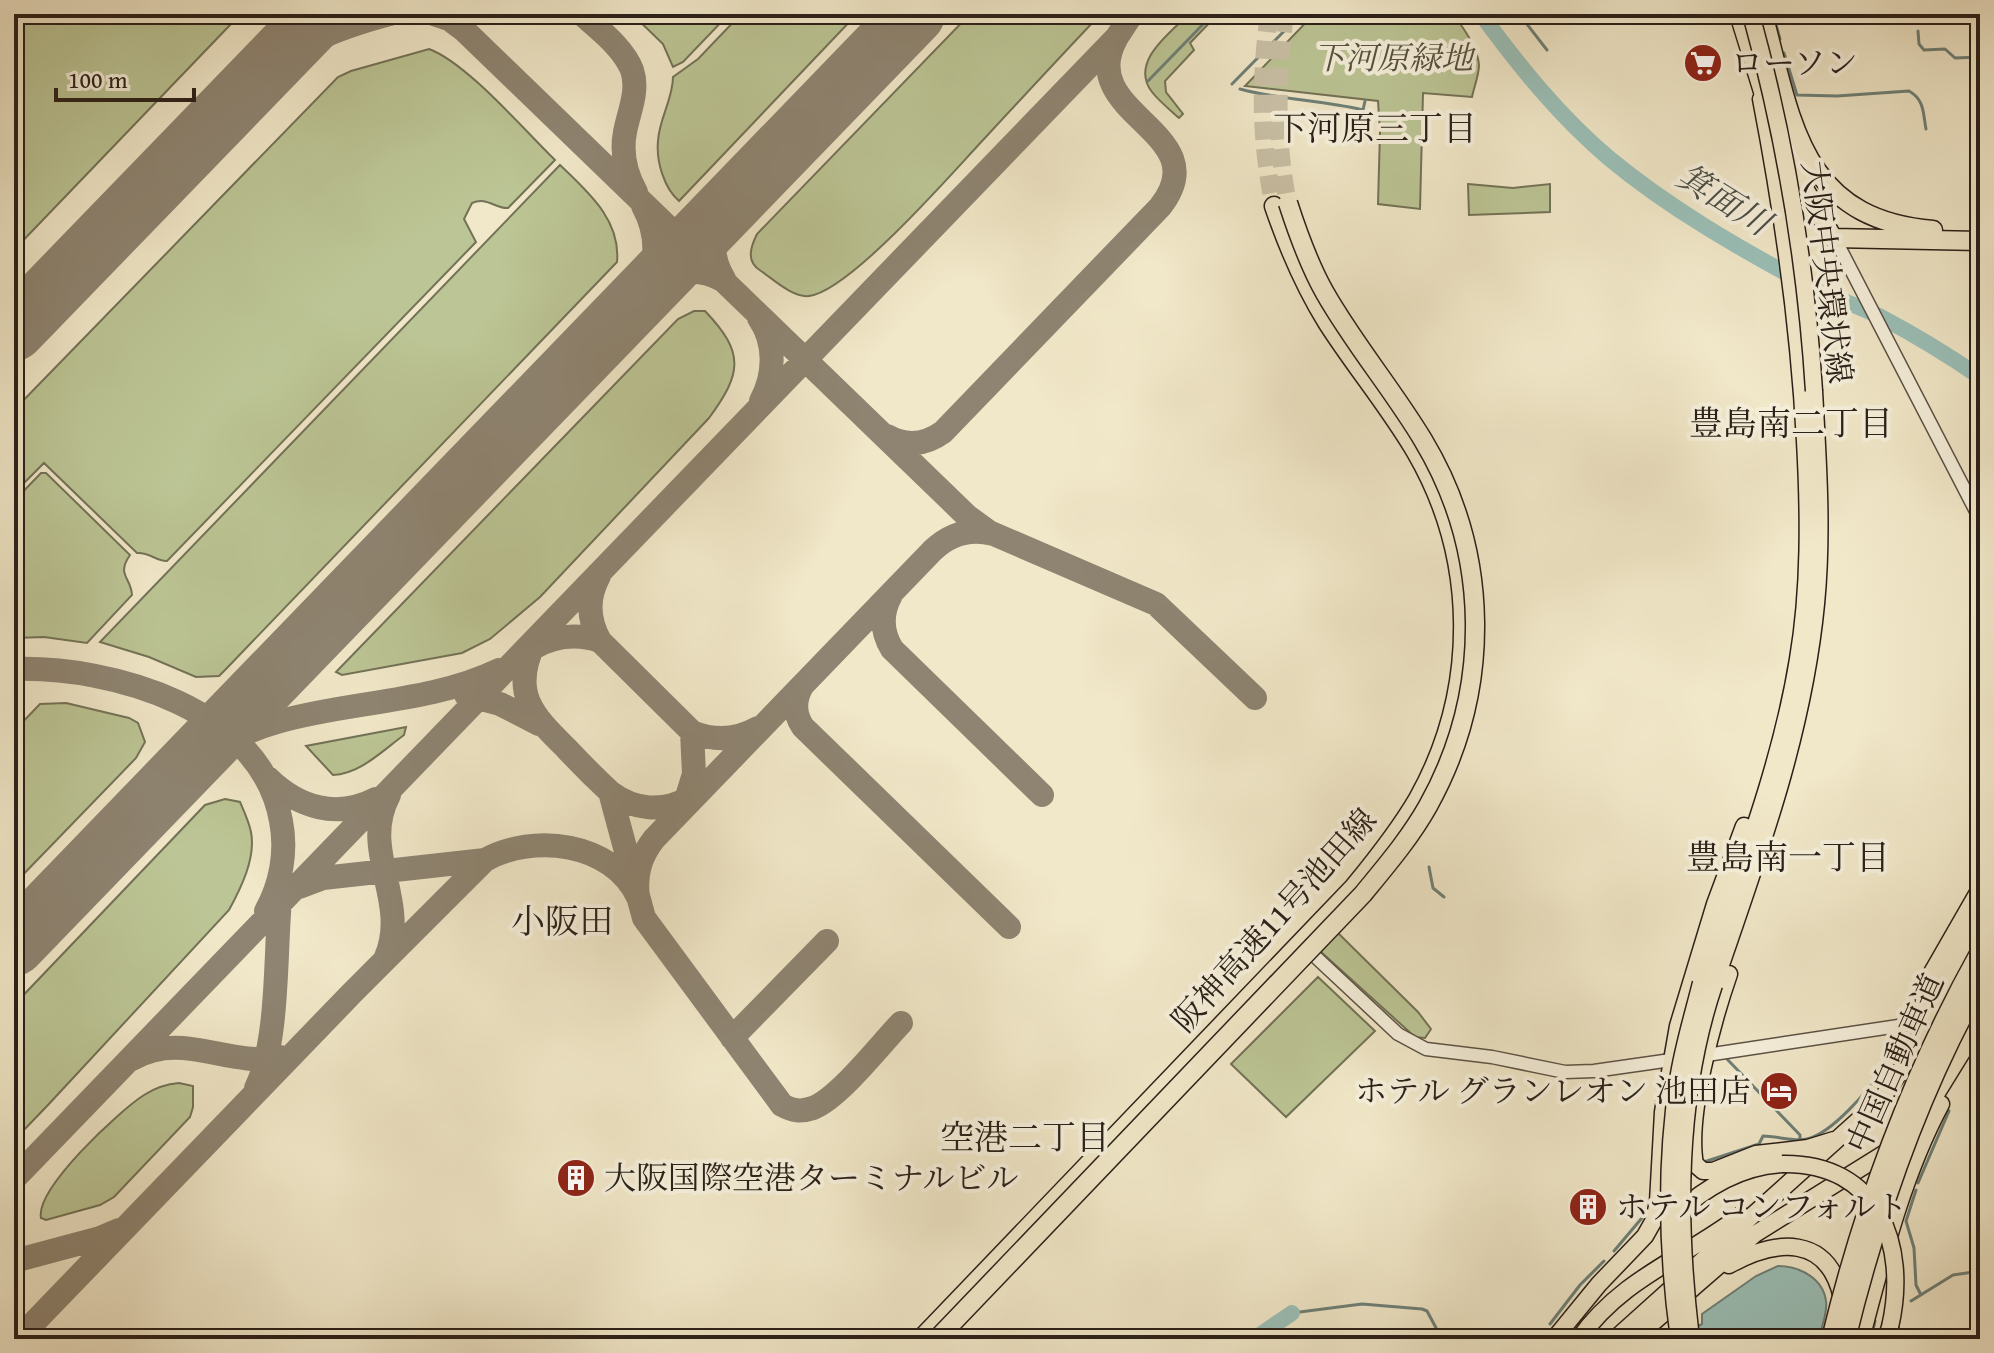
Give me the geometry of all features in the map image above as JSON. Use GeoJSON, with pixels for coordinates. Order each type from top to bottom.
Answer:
{"type":"FeatureCollection","features":[{"type":"Feature","properties":{"kind":"highway"},"geometry":{"type":"LineString","coordinates":[[1739,14],[1787,160],[1833,238],[1980,241]]}},
{"type":"Feature","properties":{"kind":"highway"},"geometry":{"type":"LineString","coordinates":[[1763,14],[1802,149],[1821,179],[1855,209],[1886,222],[1912,228],[1980,231]]}},
{"type":"Feature","properties":{"kind":"highway","name":"阪神高速11号池田線"},"geometry":{"type":"LineString","coordinates":[[921,1339],[1354,887],[1417,801],[1436,764],[1449,727],[1461,673],[1464,625],[1461,578],[1446,519],[1416,452],[1313,298],[1298,268],[1281,205],[1324,292],[1424,442],[1458,517],[1473,576],[1476,625],[1473,674],[1460,731],[1427,807],[1402,846],[1363,894],[937,1339]]}},
{"type":"Feature","properties":{"kind":"highway"},"geometry":{"type":"LineString","coordinates":[[1925,1022],[1980,916]]}},
{"type":"Feature","properties":{"kind":"highway","name":"中国自動車道"},"geometry":{"type":"LineString","coordinates":[[1831,1339],[1862,1224],[1900,1118],[1925,1058],[1980,952]]}},
{"type":"Feature","properties":{"kind":"highway","name":"中国自動車道"},"geometry":{"type":"LineString","coordinates":[[1846,1339],[1875,1233],[1914,1124],[1980,984]]}},
{"type":"Feature","properties":{"kind":"main road","name":"大阪中央環状線"},"geometry":{"type":"LineString","coordinates":[[1751,14],[1770,82],[1796,211],[1811,334],[1808,392]]}},
{"type":"Feature","properties":{"kind":"main road","name":"大阪中央環状線"},"geometry":{"type":"LineString","coordinates":[[1679,1339],[1669,1220],[1670,1157],[1679,1077],[1758,815],[1802,698],[1816,602],[1819,556],[1819,481],[1808,392],[1779,192],[1755,69]]}},
{"type":"Feature","properties":{"kind":"main road"},"geometry":{"type":"LineString","coordinates":[[1783,750],[1786,797],[1779,828],[1725,986],[1707,1054],[1695,1131],[1694,1161],[1699,1169],[1713,1171],[1756,1154],[1808,1148],[1839,1138]]}},
{"type":"Feature","properties":{"kind":"main road"},"geometry":{"type":"LineString","coordinates":[[1554,1339],[1599,1284],[1645,1236],[1654,1220],[1658,1202],[1663,1112],[1671,1060],[1689,986],[1735,849],[1783,750]]}},
{"type":"Feature","properties":{"kind":"main road"},"geometry":{"type":"LineString","coordinates":[[1615,1339],[1882,1099],[1908,1058],[1925,1022],[1922,998],[1926,983],[1980,889]]}},
{"type":"Feature","properties":{"kind":"main road","name":"大阪中央環状線"},"geometry":{"type":"LineString","coordinates":[[1691,1339],[1682,1185],[1689,1087],[1708,984]]}},
{"type":"Feature","properties":{"kind":"main road"},"geometry":{"type":"LineString","coordinates":[[1634,1339],[1755,1234],[1903,1141],[1926,1112],[1980,1025]]}},
{"type":"Feature","properties":{"kind":"main road"},"geometry":{"type":"LineString","coordinates":[[1861,1339],[1915,1160],[1980,1025]]}},
{"type":"Feature","properties":{"kind":"main road"},"geometry":{"type":"LineString","coordinates":[[1561,1339],[1614,1276],[1678,1213],[1712,1187],[1739,1173],[1782,1164],[1811,1166],[1838,1175],[1861,1191],[1880,1213],[1892,1243],[1896,1264],[1896,1291],[1888,1333]]}},
{"type":"Feature","properties":{"kind":"main road"},"geometry":{"type":"LineString","coordinates":[[1682,1185],[1702,1339]]}},
{"type":"Feature","properties":{"kind":"main road"},"geometry":{"type":"LineString","coordinates":[[1579,1339],[1607,1304],[1630,1286],[1720,1230],[1774,1190],[1789,1185]]}},
{"type":"Feature","properties":{"kind":"main road"},"geometry":{"type":"LineString","coordinates":[[1645,1339],[1728,1265],[1756,1251],[1784,1245],[1801,1247],[1815,1254],[1827,1264],[1836,1278],[1843,1305],[1839,1339]]}},
{"type":"Feature","properties":{"kind":"street"},"geometry":{"type":"LineString","coordinates":[[1773,51],[1792,151],[1828,215],[1833,238],[1980,519]]}},
{"type":"Feature","properties":{"kind":"street"},"geometry":{"type":"LineString","coordinates":[[930,1339],[1305,947],[1398,1034],[1426,1049],[1492,1057],[1565,1072],[1594,1071],[1980,1013]]}},
{"type":"Feature","properties":{"kind":"green space"},"geometry":{"type":"Polygon","coordinates":[[[33,14],[217,14],[230,25],[14,250],[14,33],[33,14]]]}},
{"type":"Feature","properties":{"kind":"green space"},"geometry":{"type":"Polygon","coordinates":[[[632,14],[729,14],[683,62],[673,67],[663,44],[632,14]]]}},
{"type":"Feature","properties":{"kind":"green space"},"geometry":{"type":"Polygon","coordinates":[[[741,14],[857,14],[679,201],[665,182],[658,149],[673,77],[698,59],[741,14]]]}},
{"type":"Feature","properties":{"kind":"green space"},"geometry":{"type":"Polygon","coordinates":[[[970,14],[1097,14],[1096,19],[925,202],[849,274],[827,289],[803,296],[756,267],[751,254],[757,234],[970,14]]]}},
{"type":"Feature","properties":{"kind":"green space"},"geometry":{"type":"Polygon","coordinates":[[[1189,14],[1218,14],[1190,43],[1194,50],[1165,81],[1166,92],[1183,114],[1179,118],[1152,92],[1145,70],[1155,49],[1189,14]]]}},
{"type":"Feature","properties":{"kind":"green space","name":"下河原緑地"},"geometry":{"type":"Polygon","coordinates":[[[1314,14],[1453,14],[1469,38],[1479,65],[1472,97],[1423,93],[1420,209],[1378,204],[1378,101],[1245,86],[1314,14]]]}},
{"type":"Feature","properties":{"kind":"green space"},"geometry":{"type":"Polygon","coordinates":[[[429,49],[477,82],[555,160],[508,208],[482,201],[472,203],[464,219],[476,242],[167,561],[137,553],[44,463],[14,493],[14,410],[338,77],[429,49]]]}},
{"type":"Feature","properties":{"kind":"green space"},"geometry":{"type":"Polygon","coordinates":[[[560,165],[591,196],[608,220],[617,247],[617,262],[226,669],[219,676],[196,677],[149,657],[100,642],[560,165]]]}},
{"type":"Feature","properties":{"kind":"green space"},"geometry":{"type":"Polygon","coordinates":[[[1468,184],[1513,188],[1550,184],[1550,212],[1469,215],[1468,184]]]}},
{"type":"Feature","properties":{"kind":"green space"},"geometry":{"type":"Polygon","coordinates":[[[694,311],[705,311],[733,351],[733,375],[728,388],[709,418],[540,597],[490,639],[462,653],[342,675],[336,672],[678,319],[694,311]]]}},
{"type":"Feature","properties":{"kind":"green space"},"geometry":{"type":"Polygon","coordinates":[[[41,473],[46,473],[130,555],[124,572],[132,595],[87,643],[44,637],[14,638],[14,501],[41,473]]]}},
{"type":"Feature","properties":{"kind":"green space"},"geometry":{"type":"Polygon","coordinates":[[[66,703],[129,718],[138,723],[145,742],[136,758],[14,884],[14,731],[40,704],[66,703]]]}},
{"type":"Feature","properties":{"kind":"green space"},"geometry":{"type":"Polygon","coordinates":[[[406,727],[404,735],[379,754],[343,774],[333,775],[306,746],[406,727]]]}},
{"type":"Feature","properties":{"kind":"green space"},"geometry":{"type":"Polygon","coordinates":[[[225,799],[240,802],[252,842],[246,872],[229,910],[48,1105],[14,1136],[14,1005],[205,805],[225,799]]]}},
{"type":"Feature","properties":{"kind":"green space"},"geometry":{"type":"Polygon","coordinates":[[[1338,933],[1418,1012],[1431,1029],[1425,1038],[1415,1037],[1320,951],[1338,933]]]}},
{"type":"Feature","properties":{"kind":"green space"},"geometry":{"type":"Polygon","coordinates":[[[1318,977],[1375,1031],[1286,1117],[1231,1064],[1318,977]]]}},
{"type":"Feature","properties":{"kind":"green space"},"geometry":{"type":"Polygon","coordinates":[[[179,1083],[193,1086],[190,1117],[114,1197],[100,1205],[46,1220],[41,1218],[51,1189],[99,1133],[144,1095],[179,1083]]]}},
{"type":"Feature","properties":{"kind":"water"},"geometry":{"type":"Polygon","coordinates":[[[1778,1266],[1794,1268],[1809,1275],[1824,1293],[1825,1315],[1819,1339],[1671,1339],[1702,1324],[1702,1314],[1756,1276],[1778,1266]]]}},
{"type":"Feature","properties":{"kind":"waterway"},"geometry":{"type":"LineString","coordinates":[[1148,81],[1213,14]]}},
{"type":"Feature","properties":{"kind":"waterway"},"geometry":{"type":"LineString","coordinates":[[1232,84],[1301,14]]}},
{"type":"Feature","properties":{"kind":"waterway","name":"箕面川"},"geometry":{"type":"LineString","coordinates":[[1481,14],[1525,72],[1574,126],[1655,194],[1754,255],[1813,288],[1881,317],[1980,377]]}},
{"type":"Feature","properties":{"kind":"waterway"},"geometry":{"type":"LineString","coordinates":[[1519,14],[1547,50]]}},
{"type":"Feature","properties":{"kind":"waterway"},"geometry":{"type":"LineString","coordinates":[[1773,14],[1780,39]]}},
{"type":"Feature","properties":{"kind":"waterway"},"geometry":{"type":"LineString","coordinates":[[1918,31],[1919,44],[1924,50],[1945,49],[1955,58],[1980,57]]}},
{"type":"Feature","properties":{"kind":"waterway"},"geometry":{"type":"LineString","coordinates":[[1784,53],[1797,95],[1837,96],[1909,91],[1921,103],[1926,129]]}},
{"type":"Feature","properties":{"kind":"waterway"},"geometry":{"type":"LineString","coordinates":[[1240,89],[1363,110],[1365,101]]}},
{"type":"Feature","properties":{"kind":"waterway"},"geometry":{"type":"LineString","coordinates":[[1429,867],[1433,888],[1444,897]]}},
{"type":"Feature","properties":{"kind":"waterway"},"geometry":{"type":"LineString","coordinates":[[1727,1059],[1800,1135],[1800,1140]]}},
{"type":"Feature","properties":{"kind":"waterway"},"geometry":{"type":"LineString","coordinates":[[1704,1162],[1759,1144],[1763,1136],[1802,1140],[1817,1135],[1850,1109],[1884,1068]]}},
{"type":"Feature","properties":{"kind":"waterway"},"geometry":{"type":"LineString","coordinates":[[1918,1183],[1949,1111]]}},
{"type":"Feature","properties":{"kind":"waterway"},"geometry":{"type":"LineString","coordinates":[[1916,1190],[1906,1221],[1914,1248],[1916,1285],[1921,1295]]}},
{"type":"Feature","properties":{"kind":"waterway"},"geometry":{"type":"LineString","coordinates":[[1614,1251],[1647,1212]]}},
{"type":"Feature","properties":{"kind":"waterway"},"geometry":{"type":"LineString","coordinates":[[1550,1324],[1580,1285],[1604,1261]]}},
{"type":"Feature","properties":{"kind":"waterway"},"geometry":{"type":"LineString","coordinates":[[1911,1301],[1953,1275],[1980,1271]]}},
{"type":"Feature","properties":{"kind":"waterway"},"geometry":{"type":"LineString","coordinates":[[1292,1313],[1362,1304],[1422,1309],[1427,1311],[1442,1339]]}},
{"type":"Feature","properties":{"kind":"waterway"},"geometry":{"type":"LineString","coordinates":[[1254,1339],[1292,1313]]}},
{"type":"Feature","properties":{"kind":"waterway"},"geometry":{"type":"LineString","coordinates":[[1871,1339],[1875,1321]]}},
{"type":"Feature","properties":{"kind":"waterway"},"geometry":{"type":"LineString","coordinates":[[1539,1339],[1544,1332]]}},
{"type":"Feature","properties":{"kind":"taxiway"},"geometry":{"type":"LineString","coordinates":[[253,84],[300,48],[352,25],[390,14]]}},
{"type":"Feature","properties":{"kind":"taxiway"},"geometry":{"type":"LineString","coordinates":[[434,14],[449,19],[465,31],[967,516],[989,532],[1156,604],[1255,698]]}},
{"type":"Feature","properties":{"kind":"taxiway"},"geometry":{"type":"LineString","coordinates":[[582,14],[617,46],[632,70],[634,93],[625,132],[624,155],[636,192]]}},
{"type":"Feature","properties":{"kind":"taxiway"},"geometry":{"type":"LineString","coordinates":[[14,1179],[1117,37],[1132,14]]}},
{"type":"Feature","properties":{"kind":"taxiway"},"geometry":{"type":"LineString","coordinates":[[887,436],[901,442],[915,443],[943,432],[1160,207],[1174,181],[1173,160],[1161,141],[1127,106],[1114,87],[1108,65],[1116,39]]}},
{"type":"Feature","properties":{"kind":"taxiway"},"geometry":{"type":"LineString","coordinates":[[637,301],[649,279],[654,255],[652,230],[643,206]]}},
{"type":"Feature","properties":{"kind":"taxiway"},"geometry":{"type":"LineString","coordinates":[[724,279],[716,260],[714,242],[729,206]]}},
{"type":"Feature","properties":{"kind":"taxiway"},"geometry":{"type":"LineString","coordinates":[[649,288],[684,272],[703,273],[722,280]]}},
{"type":"Feature","properties":{"kind":"taxiway"},"geometry":{"type":"LineString","coordinates":[[759,318],[765,328],[772,359],[769,381],[761,401]]}},
{"type":"Feature","properties":{"kind":"taxiway"},"geometry":{"type":"LineString","coordinates":[[638,897],[640,866],[654,839],[933,550],[961,534],[993,534]]}},
{"type":"Feature","properties":{"kind":"taxiway"},"geometry":{"type":"LineString","coordinates":[[599,576],[592,592],[590,609],[600,641],[692,732],[725,738],[758,728]]}},
{"type":"Feature","properties":{"kind":"taxiway"},"geometry":{"type":"LineString","coordinates":[[891,595],[885,608],[884,622],[892,649],[1042,795]]}},
{"type":"Feature","properties":{"kind":"taxiway"},"geometry":{"type":"LineString","coordinates":[[533,648],[565,637],[600,641]]}},
{"type":"Feature","properties":{"kind":"taxiway"},"geometry":{"type":"LineString","coordinates":[[534,644],[525,676],[529,702],[543,725],[610,792],[629,803],[649,807],[669,806],[689,798]]}},
{"type":"Feature","properties":{"kind":"taxiway"},"geometry":{"type":"LineString","coordinates":[[14,669],[53,670],[137,686],[177,702],[214,723],[245,750],[268,782],[283,833],[281,868],[276,890],[266,911]]}},
{"type":"Feature","properties":{"kind":"taxiway"},"geometry":{"type":"LineString","coordinates":[[170,784],[220,747],[261,727],[305,715],[445,689],[499,670]]}},
{"type":"Feature","properties":{"kind":"taxiway"},"geometry":{"type":"LineString","coordinates":[[802,686],[796,707],[803,727],[1009,927]]}},
{"type":"Feature","properties":{"kind":"taxiway"},"geometry":{"type":"LineString","coordinates":[[466,695],[500,704],[539,724]]}},
{"type":"Feature","properties":{"kind":"taxiway"},"geometry":{"type":"LineString","coordinates":[[685,803],[694,774],[692,732]]}},
{"type":"Feature","properties":{"kind":"taxiway"},"geometry":{"type":"LineString","coordinates":[[268,778],[292,797],[319,807],[347,808],[376,799]]}},
{"type":"Feature","properties":{"kind":"taxiway"},"geometry":{"type":"LineString","coordinates":[[610,792],[644,918],[782,1105],[793,1110],[813,1108],[835,1094],[901,1023]]}},
{"type":"Feature","properties":{"kind":"taxiway"},"geometry":{"type":"LineString","coordinates":[[386,957],[392,936],[392,916],[379,836],[381,816],[389,795]]}},
{"type":"Feature","properties":{"kind":"taxiway"},"geometry":{"type":"LineString","coordinates":[[18,1339],[351,994],[485,860],[526,847],[548,845],[570,848],[610,864],[626,879],[638,897]]}},
{"type":"Feature","properties":{"kind":"taxiway"},"geometry":{"type":"LineString","coordinates":[[299,887],[323,878],[485,860]]}},
{"type":"Feature","properties":{"kind":"taxiway"},"geometry":{"type":"LineString","coordinates":[[256,1088],[269,1047],[280,900]]}},
{"type":"Feature","properties":{"kind":"taxiway"},"geometry":{"type":"LineString","coordinates":[[732,1038],[827,941]]}},
{"type":"Feature","properties":{"kind":"taxiway"},"geometry":{"type":"LineString","coordinates":[[132,1059],[151,1051],[170,1048],[242,1058],[280,1057]]}},
{"type":"Feature","properties":{"kind":"taxiway"},"geometry":{"type":"LineString","coordinates":[[14,1261],[119,1230]]}},
{"type":"Feature","properties":{"kind":"runway"},"geometry":{"type":"LineString","coordinates":[[14,330],[320,14]]}},
{"type":"Feature","properties":{"kind":"runway"},"geometry":{"type":"LineString","coordinates":[[14,945],[914,14]]}},
{"type":"Feature","properties":{"kind":"tunnel"},"geometry":{"type":"LineString","coordinates":[[1269,14],[1263,110],[1266,158],[1274,206]]}},
{"type":"Feature","properties":{"kind":"tunnel"},"geometry":{"type":"LineString","coordinates":[[1285,14],[1279,109],[1281,156],[1288,203]]}},
{"type":"Feature","properties":{"kind":"place","name":"ローソン"},"geometry":{"type":"Point","coordinates":[1703,63]}},
{"type":"Feature","properties":{"kind":"place","name":"ホテル グランレオン 池田店"},"geometry":{"type":"Point","coordinates":[1779,1091]}},
{"type":"Feature","properties":{"kind":"place","name":"大阪国際空港ターミナルビル"},"geometry":{"type":"Point","coordinates":[576,1178]}},
{"type":"Feature","properties":{"kind":"place","name":"ホテル コンフォルト"},"geometry":{"type":"Point","coordinates":[1588,1207]}},
{"type":"Feature","properties":{"kind":"district","name":"下河原三丁目"},"geometry":{"type":"Point","coordinates":[1375,128]}},
{"type":"Feature","properties":{"kind":"district","name":"豊島南二丁目"},"geometry":{"type":"Point","coordinates":[1791,423]}},
{"type":"Feature","properties":{"kind":"district","name":"豊島南一丁目"},"geometry":{"type":"Point","coordinates":[1788,857]}},
{"type":"Feature","properties":{"kind":"district","name":"小阪田"},"geometry":{"type":"Point","coordinates":[562,921]}},
{"type":"Feature","properties":{"kind":"district","name":"空港二丁目"},"geometry":{"type":"Point","coordinates":[1025,1137]}}]}
